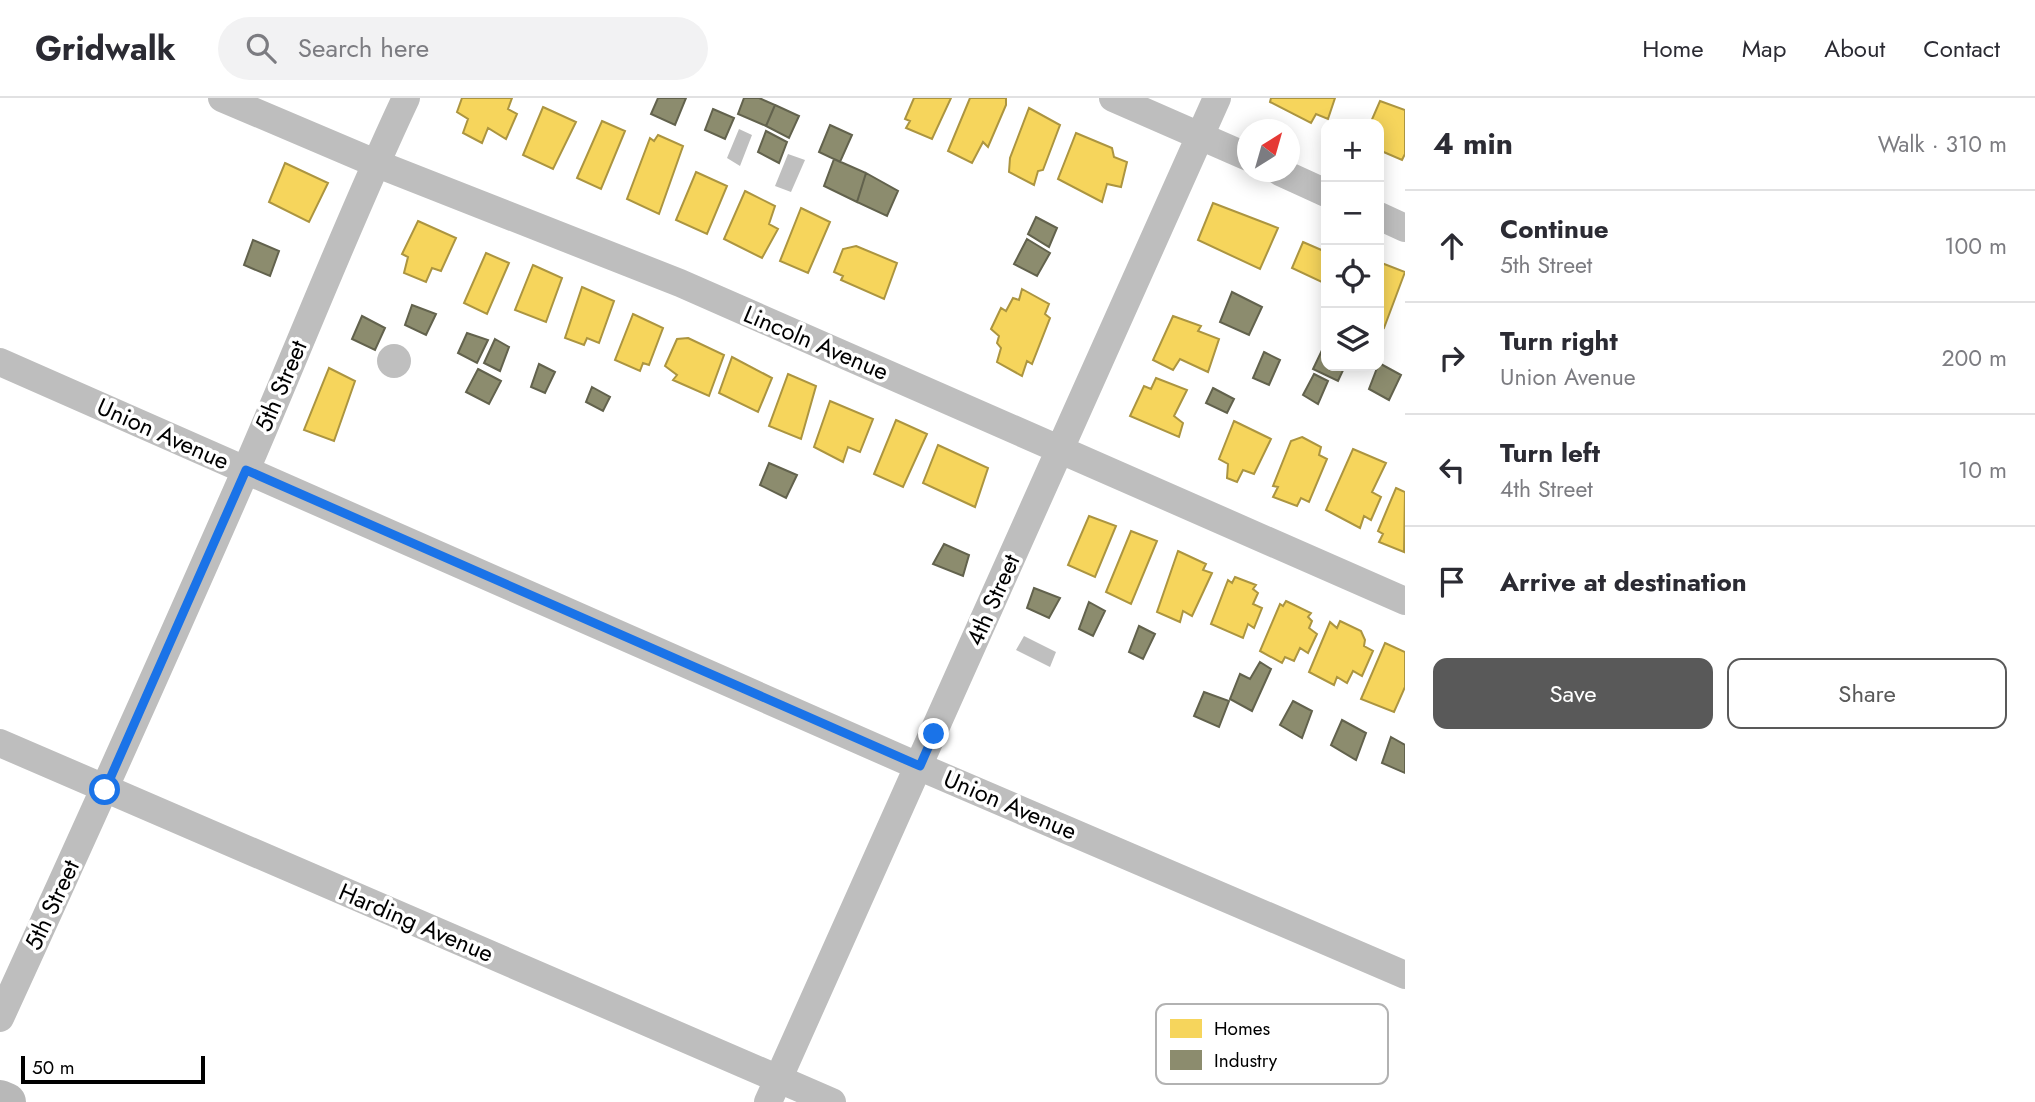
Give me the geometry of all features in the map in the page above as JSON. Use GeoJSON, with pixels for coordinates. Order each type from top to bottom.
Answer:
{"type":"FeatureCollection","features":[{"type":"Feature","properties":{"kind":"main road"},"geometry":{"type":"LineString","coordinates":[[0,1099],[7,1102]]}},
{"type":"Feature","properties":{"kind":"street","name":"Lincoln Avenue"},"geometry":{"type":"LineString","coordinates":[[222,98],[375,163],[680,283],[1405,601]]}},
{"type":"Feature","properties":{"kind":"street","name":"5th Street"},"geometry":{"type":"LineString","coordinates":[[0,1018],[105,790],[246,470],[375,163],[406,98]]}},
{"type":"Feature","properties":{"kind":"street"},"geometry":{"type":"LineString","coordinates":[[1113,98],[1237,152]]}},
{"type":"Feature","properties":{"kind":"street","name":"4th Street"},"geometry":{"type":"LineString","coordinates":[[773,1090],[1217,98]]}},
{"type":"Feature","properties":{"kind":"street"},"geometry":{"type":"LineString","coordinates":[[1300,181],[1321,191]]}},
{"type":"Feature","properties":{"kind":"street"},"geometry":{"type":"LineString","coordinates":[[1384,218],[1405,228]]}},
{"type":"Feature","properties":{"kind":"street","name":"Union Avenue"},"geometry":{"type":"LineString","coordinates":[[0,362],[920,766],[1405,975]]}},
{"type":"Feature","properties":{"kind":"street","name":"Harding Avenue"},"geometry":{"type":"LineString","coordinates":[[0,743],[773,1090],[832,1102]]}},
{"type":"Feature","properties":{"kind":"shaded area"},"geometry":{"type":"Polygon","coordinates":[[[739,129],[752,135],[740,166],[727,158],[739,129]]]}},
{"type":"Feature","properties":{"kind":"shaded area"},"geometry":{"type":"Polygon","coordinates":[[[788,154],[805,160],[791,192],[775,186],[788,154]]]}},
{"type":"Feature","properties":{"kind":"shaded area"},"geometry":{"type":"Polygon","coordinates":[[[394,344],[406,349],[411,361],[406,373],[394,378],[382,373],[377,361],[382,349],[394,344]]]}},
{"type":"Feature","properties":{"kind":"shaded area"},"geometry":{"type":"Polygon","coordinates":[[[1024,636],[1056,652],[1050,667],[1016,650],[1024,636]]]}},
{"type":"Feature","properties":{"kind":"building: Homes"},"geometry":{"type":"Polygon","coordinates":[[[462,98],[512,98],[508,109],[517,114],[506,139],[488,128],[482,143],[463,133],[468,119],[457,112],[462,98]]]}},
{"type":"Feature","properties":{"kind":"building: Homes"},"geometry":{"type":"Polygon","coordinates":[[[914,98],[951,98],[932,139],[906,128],[910,121],[905,119],[914,98]]]}},
{"type":"Feature","properties":{"kind":"building: Homes"},"geometry":{"type":"Polygon","coordinates":[[[970,98],[1006,98],[1006,105],[988,147],[983,142],[972,163],[948,151],[970,98]]]}},
{"type":"Feature","properties":{"kind":"building: Homes"},"geometry":{"type":"Polygon","coordinates":[[[1271,98],[1335,98],[1328,119],[1316,114],[1311,123],[1270,102],[1271,98]]]}},
{"type":"Feature","properties":{"kind":"building: Homes"},"geometry":{"type":"Polygon","coordinates":[[[1380,101],[1405,110],[1405,154],[1402,160],[1384,152],[1384,119],[1372,119],[1380,101]]]}},
{"type":"Feature","properties":{"kind":"building: Homes"},"geometry":{"type":"Polygon","coordinates":[[[543,107],[576,122],[553,169],[523,155],[543,107]]]}},
{"type":"Feature","properties":{"kind":"building: Homes"},"geometry":{"type":"Polygon","coordinates":[[[1029,108],[1060,125],[1043,170],[1038,171],[1034,185],[1009,172],[1010,158],[1029,108]]]}},
{"type":"Feature","properties":{"kind":"building: Homes"},"geometry":{"type":"Polygon","coordinates":[[[602,121],[625,131],[601,189],[577,178],[602,121]]]}},
{"type":"Feature","properties":{"kind":"building: Homes"},"geometry":{"type":"Polygon","coordinates":[[[1076,133],[1112,148],[1114,157],[1127,162],[1121,187],[1107,184],[1102,202],[1058,179],[1076,133]]]}},
{"type":"Feature","properties":{"kind":"building: Homes"},"geometry":{"type":"Polygon","coordinates":[[[658,135],[683,146],[659,214],[627,199],[650,138],[654,141],[658,135]]]}},
{"type":"Feature","properties":{"kind":"building: Homes"},"geometry":{"type":"Polygon","coordinates":[[[285,163],[328,183],[309,222],[269,202],[285,163]]]}},
{"type":"Feature","properties":{"kind":"building: Homes"},"geometry":{"type":"Polygon","coordinates":[[[696,172],[727,186],[707,234],[676,220],[696,172]]]}},
{"type":"Feature","properties":{"kind":"building: Homes"},"geometry":{"type":"Polygon","coordinates":[[[745,191],[775,206],[769,224],[778,229],[762,258],[724,239],[745,191]]]}},
{"type":"Feature","properties":{"kind":"building: Homes"},"geometry":{"type":"Polygon","coordinates":[[[1213,203],[1278,228],[1260,269],[1198,240],[1213,203]]]}},
{"type":"Feature","properties":{"kind":"building: Homes"},"geometry":{"type":"Polygon","coordinates":[[[801,208],[830,222],[808,273],[780,261],[801,208]]]}},
{"type":"Feature","properties":{"kind":"building: Homes"},"geometry":{"type":"Polygon","coordinates":[[[418,221],[456,238],[441,271],[432,268],[426,282],[404,273],[408,257],[402,254],[418,221]]]}},
{"type":"Feature","properties":{"kind":"building: Homes"},"geometry":{"type":"Polygon","coordinates":[[[1303,242],[1321,250],[1321,282],[1292,268],[1303,242]]]}},
{"type":"Feature","properties":{"kind":"building: Homes"},"geometry":{"type":"Polygon","coordinates":[[[856,246],[897,263],[884,299],[841,280],[843,276],[834,272],[843,249],[856,246]]]}},
{"type":"Feature","properties":{"kind":"building: Homes"},"geometry":{"type":"Polygon","coordinates":[[[486,253],[509,263],[487,314],[464,303],[486,253]]]}},
{"type":"Feature","properties":{"kind":"building: Homes"},"geometry":{"type":"Polygon","coordinates":[[[1384,264],[1405,272],[1384,328],[1384,264]]]}},
{"type":"Feature","properties":{"kind":"building: Homes"},"geometry":{"type":"Polygon","coordinates":[[[533,265],[562,278],[546,322],[515,310],[533,265]]]}},
{"type":"Feature","properties":{"kind":"building: Homes"},"geometry":{"type":"Polygon","coordinates":[[[582,287],[614,301],[599,343],[587,338],[584,345],[565,338],[582,287]]]}},
{"type":"Feature","properties":{"kind":"building: Homes"},"geometry":{"type":"Polygon","coordinates":[[[1022,289],[1049,304],[1045,314],[1050,318],[1032,364],[1027,361],[1022,376],[997,362],[1001,348],[997,343],[999,336],[991,329],[1001,308],[1006,311],[1013,298],[1019,300],[1022,289]]]}},
{"type":"Feature","properties":{"kind":"building: Homes"},"geometry":{"type":"Polygon","coordinates":[[[633,314],[663,328],[649,365],[643,363],[640,371],[615,360],[633,314]]]}},
{"type":"Feature","properties":{"kind":"building: Homes"},"geometry":{"type":"Polygon","coordinates":[[[1173,316],[1201,326],[1198,331],[1219,339],[1208,372],[1180,359],[1173,370],[1153,360],[1173,316]]]}},
{"type":"Feature","properties":{"kind":"building: Homes"},"geometry":{"type":"Polygon","coordinates":[[[688,338],[724,355],[709,396],[673,380],[677,375],[665,366],[677,339],[688,338]]]}},
{"type":"Feature","properties":{"kind":"building: Homes"},"geometry":{"type":"Polygon","coordinates":[[[732,357],[772,378],[758,412],[719,393],[732,357]]]}},
{"type":"Feature","properties":{"kind":"building: Homes"},"geometry":{"type":"Polygon","coordinates":[[[329,368],[355,381],[334,441],[304,430],[329,368]]]}},
{"type":"Feature","properties":{"kind":"building: Homes"},"geometry":{"type":"Polygon","coordinates":[[[788,374],[816,386],[801,439],[769,426],[788,374]]]}},
{"type":"Feature","properties":{"kind":"building: Homes"},"geometry":{"type":"Polygon","coordinates":[[[1156,378],[1187,390],[1174,416],[1183,423],[1179,437],[1130,416],[1144,386],[1151,389],[1156,378]]]}},
{"type":"Feature","properties":{"kind":"building: Homes"},"geometry":{"type":"Polygon","coordinates":[[[830,401],[873,419],[860,452],[848,447],[843,462],[814,447],[830,401]]]}},
{"type":"Feature","properties":{"kind":"building: Homes"},"geometry":{"type":"Polygon","coordinates":[[[896,420],[927,434],[903,487],[874,474],[896,420]]]}},
{"type":"Feature","properties":{"kind":"building: Homes"},"geometry":{"type":"Polygon","coordinates":[[[1234,421],[1271,439],[1254,474],[1243,470],[1237,482],[1227,478],[1228,464],[1219,459],[1234,421]]]}},
{"type":"Feature","properties":{"kind":"building: Homes"},"geometry":{"type":"Polygon","coordinates":[[[1302,437],[1321,447],[1319,455],[1327,459],[1309,502],[1301,498],[1297,506],[1273,497],[1278,487],[1273,486],[1291,441],[1302,437]]]}},
{"type":"Feature","properties":{"kind":"building: Homes"},"geometry":{"type":"Polygon","coordinates":[[[938,445],[988,468],[975,507],[923,483],[938,445]]]}},
{"type":"Feature","properties":{"kind":"building: Homes"},"geometry":{"type":"Polygon","coordinates":[[[1353,449],[1386,463],[1372,492],[1381,497],[1371,520],[1364,516],[1360,528],[1326,510],[1353,449]]]}},
{"type":"Feature","properties":{"kind":"building: Homes"},"geometry":{"type":"Polygon","coordinates":[[[1396,488],[1405,492],[1404,552],[1379,542],[1383,534],[1378,531],[1396,488]]]}},
{"type":"Feature","properties":{"kind":"building: Homes"},"geometry":{"type":"Polygon","coordinates":[[[1089,516],[1116,526],[1095,577],[1068,565],[1089,516]]]}},
{"type":"Feature","properties":{"kind":"building: Homes"},"geometry":{"type":"Polygon","coordinates":[[[1131,531],[1157,541],[1131,604],[1106,592],[1131,531]]]}},
{"type":"Feature","properties":{"kind":"building: Homes"},"geometry":{"type":"Polygon","coordinates":[[[1178,551],[1206,564],[1203,570],[1212,573],[1192,616],[1183,611],[1180,622],[1157,612],[1178,551]]]}},
{"type":"Feature","properties":{"kind":"building: Homes"},"geometry":{"type":"Polygon","coordinates":[[[1235,577],[1256,585],[1253,589],[1258,593],[1253,604],[1262,608],[1254,628],[1248,624],[1243,638],[1211,624],[1228,580],[1232,583],[1235,577]]]}},
{"type":"Feature","properties":{"kind":"building: Homes"},"geometry":{"type":"Polygon","coordinates":[[[1286,601],[1311,613],[1308,617],[1312,621],[1309,628],[1317,634],[1308,653],[1300,648],[1294,661],[1285,657],[1282,663],[1260,651],[1280,604],[1283,606],[1286,601]]]}},
{"type":"Feature","properties":{"kind":"building: Homes"},"geometry":{"type":"Polygon","coordinates":[[[1340,621],[1361,631],[1365,640],[1364,646],[1373,651],[1362,676],[1353,671],[1347,683],[1337,677],[1334,685],[1309,672],[1330,622],[1337,628],[1340,621]]]}},
{"type":"Feature","properties":{"kind":"building: Homes"},"geometry":{"type":"Polygon","coordinates":[[[1385,643],[1405,652],[1405,687],[1394,712],[1361,699],[1385,643]]]}},
{"type":"Feature","properties":{"kind":"building: Industry"},"geometry":{"type":"Polygon","coordinates":[[[658,98],[686,98],[675,125],[651,114],[658,98]]]}},
{"type":"Feature","properties":{"kind":"building: Industry"},"geometry":{"type":"Polygon","coordinates":[[[744,98],[759,98],[775,105],[766,126],[738,114],[744,98]]]}},
{"type":"Feature","properties":{"kind":"building: Industry"},"geometry":{"type":"Polygon","coordinates":[[[775,105],[799,116],[789,138],[766,126],[775,105]]]}},
{"type":"Feature","properties":{"kind":"building: Industry"},"geometry":{"type":"Polygon","coordinates":[[[713,109],[734,118],[725,139],[705,130],[713,109]]]}},
{"type":"Feature","properties":{"kind":"building: Industry"},"geometry":{"type":"Polygon","coordinates":[[[830,125],[852,135],[840,162],[819,152],[830,125]]]}},
{"type":"Feature","properties":{"kind":"building: Industry"},"geometry":{"type":"Polygon","coordinates":[[[766,131],[787,142],[779,163],[758,152],[766,131]]]}},
{"type":"Feature","properties":{"kind":"building: Industry"},"geometry":{"type":"Polygon","coordinates":[[[834,159],[866,173],[857,202],[824,186],[834,159]]]}},
{"type":"Feature","properties":{"kind":"building: Industry"},"geometry":{"type":"Polygon","coordinates":[[[866,173],[898,191],[887,216],[857,202],[866,173]]]}},
{"type":"Feature","properties":{"kind":"building: Industry"},"geometry":{"type":"Polygon","coordinates":[[[1036,217],[1057,228],[1049,247],[1028,234],[1036,217]]]}},
{"type":"Feature","properties":{"kind":"building: Industry"},"geometry":{"type":"Polygon","coordinates":[[[1027,239],[1050,253],[1037,276],[1014,264],[1027,239]]]}},
{"type":"Feature","properties":{"kind":"building: Industry"},"geometry":{"type":"Polygon","coordinates":[[[253,240],[279,251],[270,276],[244,265],[253,240]]]}},
{"type":"Feature","properties":{"kind":"building: Industry"},"geometry":{"type":"Polygon","coordinates":[[[1232,292],[1262,307],[1249,335],[1220,322],[1232,292]]]}},
{"type":"Feature","properties":{"kind":"building: Industry"},"geometry":{"type":"Polygon","coordinates":[[[412,305],[436,314],[426,335],[405,325],[412,305]]]}},
{"type":"Feature","properties":{"kind":"building: Industry"},"geometry":{"type":"Polygon","coordinates":[[[362,316],[385,328],[375,350],[352,339],[362,316]]]}},
{"type":"Feature","properties":{"kind":"building: Industry"},"geometry":{"type":"Polygon","coordinates":[[[467,333],[488,340],[477,363],[458,353],[467,333]]]}},
{"type":"Feature","properties":{"kind":"building: Industry"},"geometry":{"type":"Polygon","coordinates":[[[495,339],[509,347],[500,371],[484,363],[495,339]]]}},
{"type":"Feature","properties":{"kind":"building: Industry"},"geometry":{"type":"Polygon","coordinates":[[[1264,352],[1280,360],[1269,385],[1253,378],[1264,352]]]}},
{"type":"Feature","properties":{"kind":"building: Industry"},"geometry":{"type":"Polygon","coordinates":[[[1321,352],[1321,371],[1343,371],[1338,381],[1313,369],[1321,352]]]}},
{"type":"Feature","properties":{"kind":"building: Industry"},"geometry":{"type":"Polygon","coordinates":[[[539,364],[555,372],[545,393],[531,387],[539,364]]]}},
{"type":"Feature","properties":{"kind":"building: Industry"},"geometry":{"type":"Polygon","coordinates":[[[1384,366],[1401,375],[1389,400],[1369,389],[1376,371],[1384,371],[1384,366]]]}},
{"type":"Feature","properties":{"kind":"building: Industry"},"geometry":{"type":"Polygon","coordinates":[[[478,369],[501,381],[489,404],[466,392],[478,369]]]}},
{"type":"Feature","properties":{"kind":"building: Industry"},"geometry":{"type":"Polygon","coordinates":[[[1314,374],[1328,381],[1318,404],[1303,395],[1314,374]]]}},
{"type":"Feature","properties":{"kind":"building: Industry"},"geometry":{"type":"Polygon","coordinates":[[[592,387],[610,397],[603,411],[586,402],[592,387]]]}},
{"type":"Feature","properties":{"kind":"building: Industry"},"geometry":{"type":"Polygon","coordinates":[[[1213,388],[1234,399],[1227,413],[1206,403],[1213,388]]]}},
{"type":"Feature","properties":{"kind":"building: Industry"},"geometry":{"type":"Polygon","coordinates":[[[769,463],[797,475],[786,498],[760,485],[769,463]]]}},
{"type":"Feature","properties":{"kind":"building: Industry"},"geometry":{"type":"Polygon","coordinates":[[[944,544],[969,555],[963,576],[933,564],[944,544]]]}},
{"type":"Feature","properties":{"kind":"building: Industry"},"geometry":{"type":"Polygon","coordinates":[[[1034,588],[1060,598],[1049,618],[1027,608],[1034,588]]]}},
{"type":"Feature","properties":{"kind":"building: Industry"},"geometry":{"type":"Polygon","coordinates":[[[1089,602],[1105,611],[1093,636],[1079,629],[1089,602]]]}},
{"type":"Feature","properties":{"kind":"building: Industry"},"geometry":{"type":"Polygon","coordinates":[[[1139,626],[1155,634],[1143,659],[1129,652],[1139,626]]]}},
{"type":"Feature","properties":{"kind":"building: Industry"},"geometry":{"type":"Polygon","coordinates":[[[1260,662],[1271,669],[1252,711],[1230,699],[1240,674],[1250,679],[1260,662]]]}},
{"type":"Feature","properties":{"kind":"building: Industry"},"geometry":{"type":"Polygon","coordinates":[[[1204,692],[1229,701],[1219,727],[1194,716],[1204,692]]]}},
{"type":"Feature","properties":{"kind":"building: Industry"},"geometry":{"type":"Polygon","coordinates":[[[1293,701],[1312,711],[1302,738],[1280,725],[1293,701]]]}},
{"type":"Feature","properties":{"kind":"building: Industry"},"geometry":{"type":"Polygon","coordinates":[[[1342,720],[1366,733],[1356,760],[1331,745],[1342,720]]]}},
{"type":"Feature","properties":{"kind":"building: Industry"},"geometry":{"type":"Polygon","coordinates":[[[1391,737],[1405,745],[1405,773],[1382,763],[1391,737]]]}},
{"type":"Feature","properties":{"kind":"route"},"geometry":{"type":"LineString","coordinates":[[105,790],[246,470],[920,766],[934,734]]}}]}
